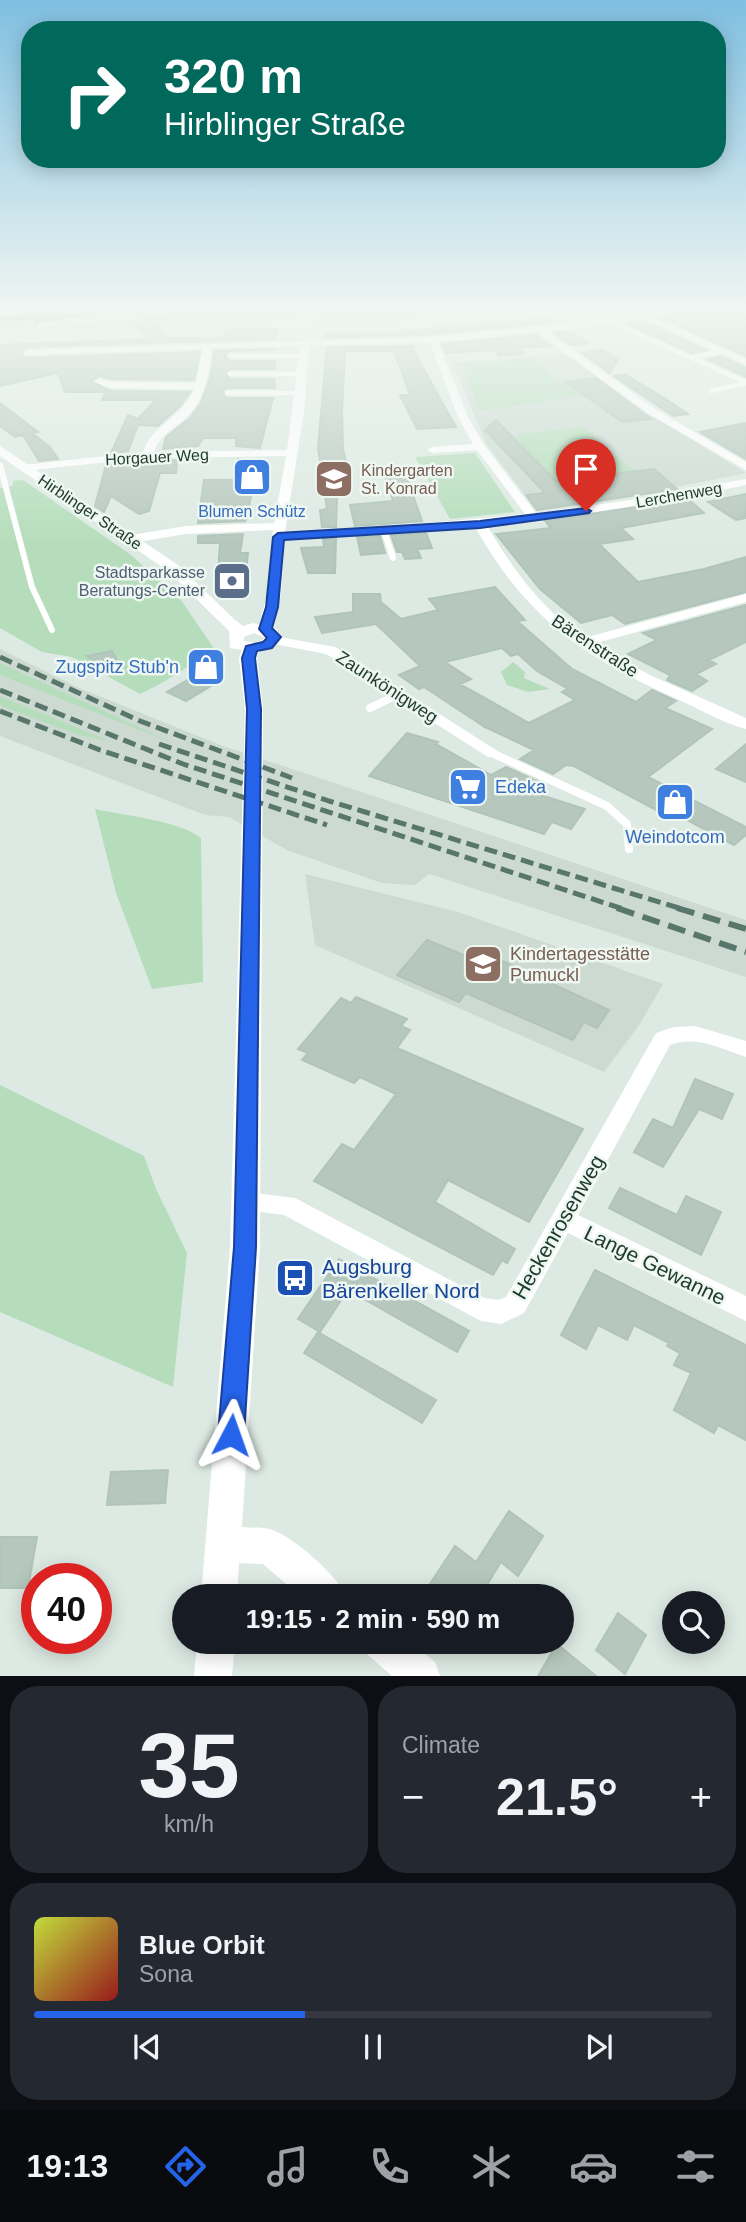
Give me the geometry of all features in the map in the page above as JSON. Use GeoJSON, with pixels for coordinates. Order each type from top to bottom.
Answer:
{"type":"FeatureCollection","features":[{"type":"Feature","properties":{"kind":"street"},"geometry":{"type":"LineString","coordinates":[[148,455],[148,449],[176,418],[190,408],[197,388]]}},
{"type":"Feature","properties":{"kind":"street"},"geometry":{"type":"LineString","coordinates":[[220,1584],[246,1202],[250,812],[254,709],[248,658],[251,649],[268,646],[279,531],[304,388]]}},
{"type":"Feature","properties":{"kind":"street"},"geometry":{"type":"LineString","coordinates":[[452,388],[463,417],[480,447],[534,518]]}},
{"type":"Feature","properties":{"kind":"street"},"geometry":{"type":"LineString","coordinates":[[620,388],[652,411],[746,467]]}},
{"type":"Feature","properties":{"kind":"street"},"geometry":{"type":"LineString","coordinates":[[432,450],[480,447]]}},
{"type":"Feature","properties":{"kind":"street","name":"Horgauer Weg"},"geometry":{"type":"LineString","coordinates":[[23,468],[148,455],[292,453]]}},
{"type":"Feature","properties":{"kind":"street","name":"Hirblinger Straße"},"geometry":{"type":"LineString","coordinates":[[2,458],[23,468],[187,579],[229,624],[240,631],[234,641],[251,649]]}},
{"type":"Feature","properties":{"kind":"street","name":"Lerchenweg"},"geometry":{"type":"LineString","coordinates":[[131,539],[186,530],[384,531],[480,524],[645,502],[746,482]]}},
{"type":"Feature","properties":{"kind":"street","name":"Bärenstraße"},"geometry":{"type":"LineString","coordinates":[[480,524],[502,562],[552,620],[584,642],[652,681],[746,724]]}},
{"type":"Feature","properties":{"kind":"street"},"geometry":{"type":"LineString","coordinates":[[584,642],[746,598]]}},
{"type":"Feature","properties":{"kind":"street"},"geometry":{"type":"LineString","coordinates":[[240,631],[269,635]]}},
{"type":"Feature","properties":{"kind":"street","name":"Zaunkönigweg"},"geometry":{"type":"LineString","coordinates":[[269,635],[330,650],[397,695],[494,754]]}},
{"type":"Feature","properties":{"kind":"street","name":"Heckenrosenweg"},"geometry":{"type":"LineString","coordinates":[[246,1202],[287,1205],[481,1309],[501,1312],[515,1305],[565,1220],[663,1039],[677,1032],[694,1031],[746,1049]]}},
{"type":"Feature","properties":{"kind":"street","name":"Lange Gewanne"},"geometry":{"type":"LineString","coordinates":[[565,1220],[746,1310]]}},
{"type":"Feature","properties":{"kind":"street"},"geometry":{"type":"LineString","coordinates":[[224,1544],[270,1547],[314,1584]]}},
{"type":"Feature","properties":{"kind":"street"},"geometry":{"type":"LineString","coordinates":[[213,1676],[215,1654]]}},
{"type":"Feature","properties":{"kind":"street"},"geometry":{"type":"LineString","coordinates":[[395,1654],[421,1676]]}},
{"type":"Feature","properties":{"kind":"lane"},"geometry":{"type":"LineString","coordinates":[[711,391],[723,388]]}},
{"type":"Feature","properties":{"kind":"lane"},"geometry":{"type":"LineString","coordinates":[[226,393],[303,393]]}},
{"type":"Feature","properties":{"kind":"lane"},"geometry":{"type":"LineString","coordinates":[[2,458],[32,587],[52,630]]}},
{"type":"Feature","properties":{"kind":"lane"},"geometry":{"type":"LineString","coordinates":[[384,531],[393,558]]}},
{"type":"Feature","properties":{"kind":"lane"},"geometry":{"type":"LineString","coordinates":[[370,708],[397,695]]}},
{"type":"Feature","properties":{"kind":"lane"},"geometry":{"type":"LineString","coordinates":[[494,754],[607,806],[627,824],[629,849]]}},
{"type":"Feature","properties":{"kind":"shaded area"},"geometry":{"type":"Polygon","coordinates":[[[463,388],[613,388],[746,473],[608,501],[537,511],[487,445],[463,388]]]}},
{"type":"Feature","properties":{"kind":"shaded area"},"geometry":{"type":"Polygon","coordinates":[[[0,649],[79,688],[223,746],[746,920],[746,977],[429,874],[415,885],[382,883],[289,851],[229,817],[205,815],[0,736],[0,649]]]}},
{"type":"Feature","properties":{"kind":"shaded area","name":"Kindertagesstätte Pumuckl"},"geometry":{"type":"Polygon","coordinates":[[[305,874],[458,912],[663,984],[640,1024],[604,1072],[315,945],[305,874]]]}},
{"type":"Feature","properties":{"kind":"green space"},"geometry":{"type":"Polygon","coordinates":[[[471,388],[573,388],[583,396],[554,400],[541,391],[552,401],[479,411],[471,388]]]}},
{"type":"Feature","properties":{"kind":"green space"},"geometry":{"type":"Polygon","coordinates":[[[584,427],[634,471],[556,481],[515,435],[584,427]]]}},
{"type":"Feature","properties":{"kind":"green space"},"geometry":{"type":"Polygon","coordinates":[[[475,453],[515,512],[450,519],[415,457],[475,453]]]}},
{"type":"Feature","properties":{"kind":"green space"},"geometry":{"type":"Polygon","coordinates":[[[23,480],[131,555],[181,600],[215,650],[140,694],[72,657],[42,652],[0,628],[0,488],[13,486],[13,481],[23,480]]]}},
{"type":"Feature","properties":{"kind":"green space"},"geometry":{"type":"Polygon","coordinates":[[[513,662],[525,672],[524,678],[550,689],[528,692],[507,685],[501,672],[513,662]]]}},
{"type":"Feature","properties":{"kind":"green space"},"geometry":{"type":"Polygon","coordinates":[[[0,663],[173,743],[0,675],[0,663]]]}},
{"type":"Feature","properties":{"kind":"green space"},"geometry":{"type":"Polygon","coordinates":[[[0,696],[109,741],[79,735],[9,709],[0,705],[0,696]]]}},
{"type":"Feature","properties":{"kind":"green space"},"geometry":{"type":"Polygon","coordinates":[[[95,809],[166,823],[201,838],[203,982],[152,989],[116,893],[95,809]]]}},
{"type":"Feature","properties":{"kind":"green space"},"geometry":{"type":"Polygon","coordinates":[[[0,1085],[144,1156],[156,1189],[187,1253],[173,1387],[0,1312],[0,1085]]]}},
{"type":"Feature","properties":{"kind":"building"},"geometry":{"type":"Polygon","coordinates":[[[64,388],[190,392],[180,406],[158,426],[138,425],[128,451],[111,453],[128,415],[138,419],[156,400],[102,400],[106,392],[65,392],[64,388]]]}},
{"type":"Feature","properties":{"kind":"building"},"geometry":{"type":"Polygon","coordinates":[[[206,388],[227,388],[222,392],[227,398],[273,398],[260,448],[236,446],[236,438],[203,438],[198,446],[163,449],[166,437],[190,418],[201,403],[206,388]]]}},
{"type":"Feature","properties":{"kind":"building"},"geometry":{"type":"Polygon","coordinates":[[[323,388],[343,388],[343,449],[348,469],[338,470],[336,527],[322,527],[320,510],[327,509],[318,448],[323,388]]]}},
{"type":"Feature","properties":{"kind":"building"},"geometry":{"type":"Polygon","coordinates":[[[408,388],[434,388],[456,427],[417,429],[400,395],[410,395],[408,388]]]}},
{"type":"Feature","properties":{"kind":"building"},"geometry":{"type":"Polygon","coordinates":[[[575,388],[610,388],[651,419],[622,422],[575,388]]]}},
{"type":"Feature","properties":{"kind":"building"},"geometry":{"type":"Polygon","coordinates":[[[632,388],[648,388],[688,414],[673,416],[632,388]]]}},
{"type":"Feature","properties":{"kind":"building"},"geometry":{"type":"Polygon","coordinates":[[[0,403],[38,432],[32,433],[50,447],[58,459],[39,461],[23,435],[15,437],[0,426],[0,403]]]}},
{"type":"Feature","properties":{"kind":"building"},"geometry":{"type":"Polygon","coordinates":[[[496,420],[556,481],[654,469],[677,489],[537,510],[526,495],[545,493],[485,430],[496,420]]]}},
{"type":"Feature","properties":{"kind":"building"},"geometry":{"type":"Polygon","coordinates":[[[746,423],[746,459],[700,432],[746,423]]]}},
{"type":"Feature","properties":{"kind":"building"},"geometry":{"type":"Polygon","coordinates":[[[238,459],[258,459],[247,518],[245,521],[198,523],[204,480],[235,480],[238,459]]]}},
{"type":"Feature","properties":{"kind":"building"},"geometry":{"type":"Polygon","coordinates":[[[159,460],[177,460],[176,473],[160,473],[149,511],[139,514],[111,496],[104,512],[95,506],[106,465],[158,466],[159,460]]]}},
{"type":"Feature","properties":{"kind":"building"},"geometry":{"type":"Polygon","coordinates":[[[407,478],[422,521],[355,526],[350,505],[393,501],[386,479],[407,478]]]}},
{"type":"Feature","properties":{"kind":"building"},"geometry":{"type":"Polygon","coordinates":[[[746,494],[746,518],[736,520],[708,502],[746,494]]]}},
{"type":"Feature","properties":{"kind":"building"},"geometry":{"type":"Polygon","coordinates":[[[688,499],[704,513],[621,528],[633,539],[599,544],[638,582],[704,569],[746,557],[746,592],[625,624],[612,615],[581,623],[540,589],[496,534],[551,528],[545,521],[688,499]]]}},
{"type":"Feature","properties":{"kind":"building"},"geometry":{"type":"Polygon","coordinates":[[[426,533],[432,548],[417,549],[421,558],[405,559],[402,552],[397,552],[391,535],[426,533]]]}},
{"type":"Feature","properties":{"kind":"building"},"geometry":{"type":"Polygon","coordinates":[[[243,534],[240,553],[248,553],[244,588],[217,588],[220,543],[198,543],[198,536],[243,534]]]}},
{"type":"Feature","properties":{"kind":"building"},"geometry":{"type":"Polygon","coordinates":[[[380,536],[385,553],[361,555],[357,537],[380,536]]]}},
{"type":"Feature","properties":{"kind":"building"},"geometry":{"type":"Polygon","coordinates":[[[336,538],[335,573],[308,573],[301,548],[324,547],[323,539],[336,538]]]}},
{"type":"Feature","properties":{"kind":"building"},"geometry":{"type":"Polygon","coordinates":[[[495,587],[525,620],[517,621],[572,669],[636,702],[652,690],[676,701],[665,708],[712,729],[648,777],[746,827],[746,835],[734,845],[676,814],[671,818],[574,766],[566,765],[553,774],[520,759],[534,750],[485,727],[424,687],[419,689],[399,675],[420,666],[376,624],[322,633],[315,617],[353,612],[353,594],[380,594],[381,602],[401,619],[438,610],[429,599],[495,587]],[[502,648],[445,662],[471,679],[460,684],[529,723],[575,700],[562,692],[568,689],[537,671],[518,654],[511,656],[502,648]]]}},
{"type":"Feature","properties":{"kind":"building"},"geometry":{"type":"Polygon","coordinates":[[[746,605],[746,642],[709,660],[716,664],[696,674],[707,681],[692,691],[667,680],[670,675],[628,654],[657,640],[643,633],[746,605]]]}},
{"type":"Feature","properties":{"kind":"building"},"geometry":{"type":"Polygon","coordinates":[[[112,651],[119,664],[104,670],[87,656],[112,651]]]}},
{"type":"Feature","properties":{"kind":"building"},"geometry":{"type":"Polygon","coordinates":[[[191,678],[211,686],[186,701],[167,692],[191,678]]]}},
{"type":"Feature","properties":{"kind":"building","name":"Edeka"},"geometry":{"type":"Polygon","coordinates":[[[407,733],[438,742],[436,744],[491,775],[506,767],[541,783],[528,791],[585,809],[571,829],[552,822],[544,834],[369,776],[407,733]]]}},
{"type":"Feature","properties":{"kind":"building"},"geometry":{"type":"Polygon","coordinates":[[[746,744],[746,782],[716,769],[746,744]]]}},
{"type":"Feature","properties":{"kind":"building"},"geometry":{"type":"Polygon","coordinates":[[[427,940],[488,965],[491,961],[501,965],[503,961],[609,1010],[597,1028],[584,1022],[573,1040],[466,993],[459,1002],[397,975],[427,940]]]}},
{"type":"Feature","properties":{"kind":"building"},"geometry":{"type":"Polygon","coordinates":[[[356,997],[407,1019],[401,1026],[410,1030],[397,1048],[583,1129],[529,1222],[448,1180],[435,1202],[515,1249],[507,1263],[502,1260],[493,1275],[314,1181],[342,1144],[354,1150],[396,1094],[360,1077],[354,1083],[302,1060],[308,1053],[298,1049],[341,998],[351,1003],[356,997]]]}},
{"type":"Feature","properties":{"kind":"building"},"geometry":{"type":"Polygon","coordinates":[[[695,1079],[733,1094],[722,1119],[699,1109],[663,1167],[634,1152],[653,1119],[673,1128],[695,1079]]]}},
{"type":"Feature","properties":{"kind":"building"},"geometry":{"type":"Polygon","coordinates":[[[620,1188],[677,1215],[686,1196],[721,1212],[701,1255],[609,1208],[620,1188]]]}},
{"type":"Feature","properties":{"kind":"building"},"geometry":{"type":"Polygon","coordinates":[[[339,1259],[469,1331],[457,1352],[348,1290],[320,1332],[298,1319],[339,1259]]]}},
{"type":"Feature","properties":{"kind":"building"},"geometry":{"type":"Polygon","coordinates":[[[595,1270],[746,1345],[746,1440],[718,1425],[714,1433],[674,1410],[691,1373],[674,1365],[680,1353],[667,1346],[669,1343],[634,1325],[627,1340],[598,1325],[586,1349],[561,1335],[595,1270]]]}},
{"type":"Feature","properties":{"kind":"building"},"geometry":{"type":"Polygon","coordinates":[[[318,1332],[436,1400],[422,1423],[304,1353],[318,1332]]]}},
{"type":"Feature","properties":{"kind":"building"},"geometry":{"type":"Polygon","coordinates":[[[168,1470],[165,1503],[107,1505],[111,1472],[168,1470]]]}},
{"type":"Feature","properties":{"kind":"building"},"geometry":{"type":"Polygon","coordinates":[[[509,1511],[543,1536],[518,1576],[501,1562],[487,1584],[430,1584],[455,1546],[476,1562],[509,1511]]]}},
{"type":"Feature","properties":{"kind":"building"},"geometry":{"type":"Polygon","coordinates":[[[0,1537],[37,1537],[32,1563],[21,1563],[21,1588],[0,1588],[0,1537]]]}},
{"type":"Feature","properties":{"kind":"building"},"geometry":{"type":"Polygon","coordinates":[[[618,1613],[646,1635],[625,1674],[596,1650],[618,1613]]]}},
{"type":"Feature","properties":{"kind":"building"},"geometry":{"type":"Polygon","coordinates":[[[551,1654],[569,1654],[596,1676],[538,1676],[551,1654]]]}},
{"type":"Feature","properties":{"kind":"railway"},"geometry":{"type":"LineString","coordinates":[[0,657],[140,721],[292,778]]}},
{"type":"Feature","properties":{"kind":"railway"},"geometry":{"type":"LineString","coordinates":[[0,690],[183,764],[623,909]]}},
{"type":"Feature","properties":{"kind":"railway"},"geometry":{"type":"LineString","coordinates":[[0,711],[100,750],[327,825]]}},
{"type":"Feature","properties":{"kind":"railway"},"geometry":{"type":"LineString","coordinates":[[159,744],[329,801],[682,909]]}},
{"type":"Feature","properties":{"kind":"railway"},"geometry":{"type":"LineString","coordinates":[[617,908],[746,952]]}},
{"type":"Feature","properties":{"kind":"railway"},"geometry":{"type":"LineString","coordinates":[[677,908],[746,929]]}},
{"type":"Feature","properties":{"kind":"place","name":"Blumen Schütz"},"geometry":{"type":"Point","coordinates":[252,477]}},
{"type":"Feature","properties":{"kind":"place","name":"Kindergarten St. Konrad"},"geometry":{"type":"Point","coordinates":[334,479]}},
{"type":"Feature","properties":{"kind":"place","name":"Stadtsparkasse Beratungs-Center"},"geometry":{"type":"Point","coordinates":[232,581]}},
{"type":"Feature","properties":{"kind":"place","name":"Zugspitz Stub'n"},"geometry":{"type":"Point","coordinates":[206,667]}},
{"type":"Feature","properties":{"kind":"place","name":"Edeka"},"geometry":{"type":"Point","coordinates":[468,787]}},
{"type":"Feature","properties":{"kind":"place","name":"Weindotcom"},"geometry":{"type":"Point","coordinates":[675,802]}},
{"type":"Feature","properties":{"kind":"place","name":"Kindertagesstätte Pumuckl"},"geometry":{"type":"Point","coordinates":[483,964]}},
{"type":"Feature","properties":{"kind":"place","name":"Augsburg Bärenkeller Nord"},"geometry":{"type":"Point","coordinates":[295,1278]}},
{"type":"Feature","properties":{"kind":"route"},"geometry":{"type":"LineString","coordinates":[[231,1435],[246,1202],[250,812],[254,709],[248,658],[251,649],[268,646],[275,637],[265,629],[272,607],[278,537],[480,524],[586,511]]}}]}
